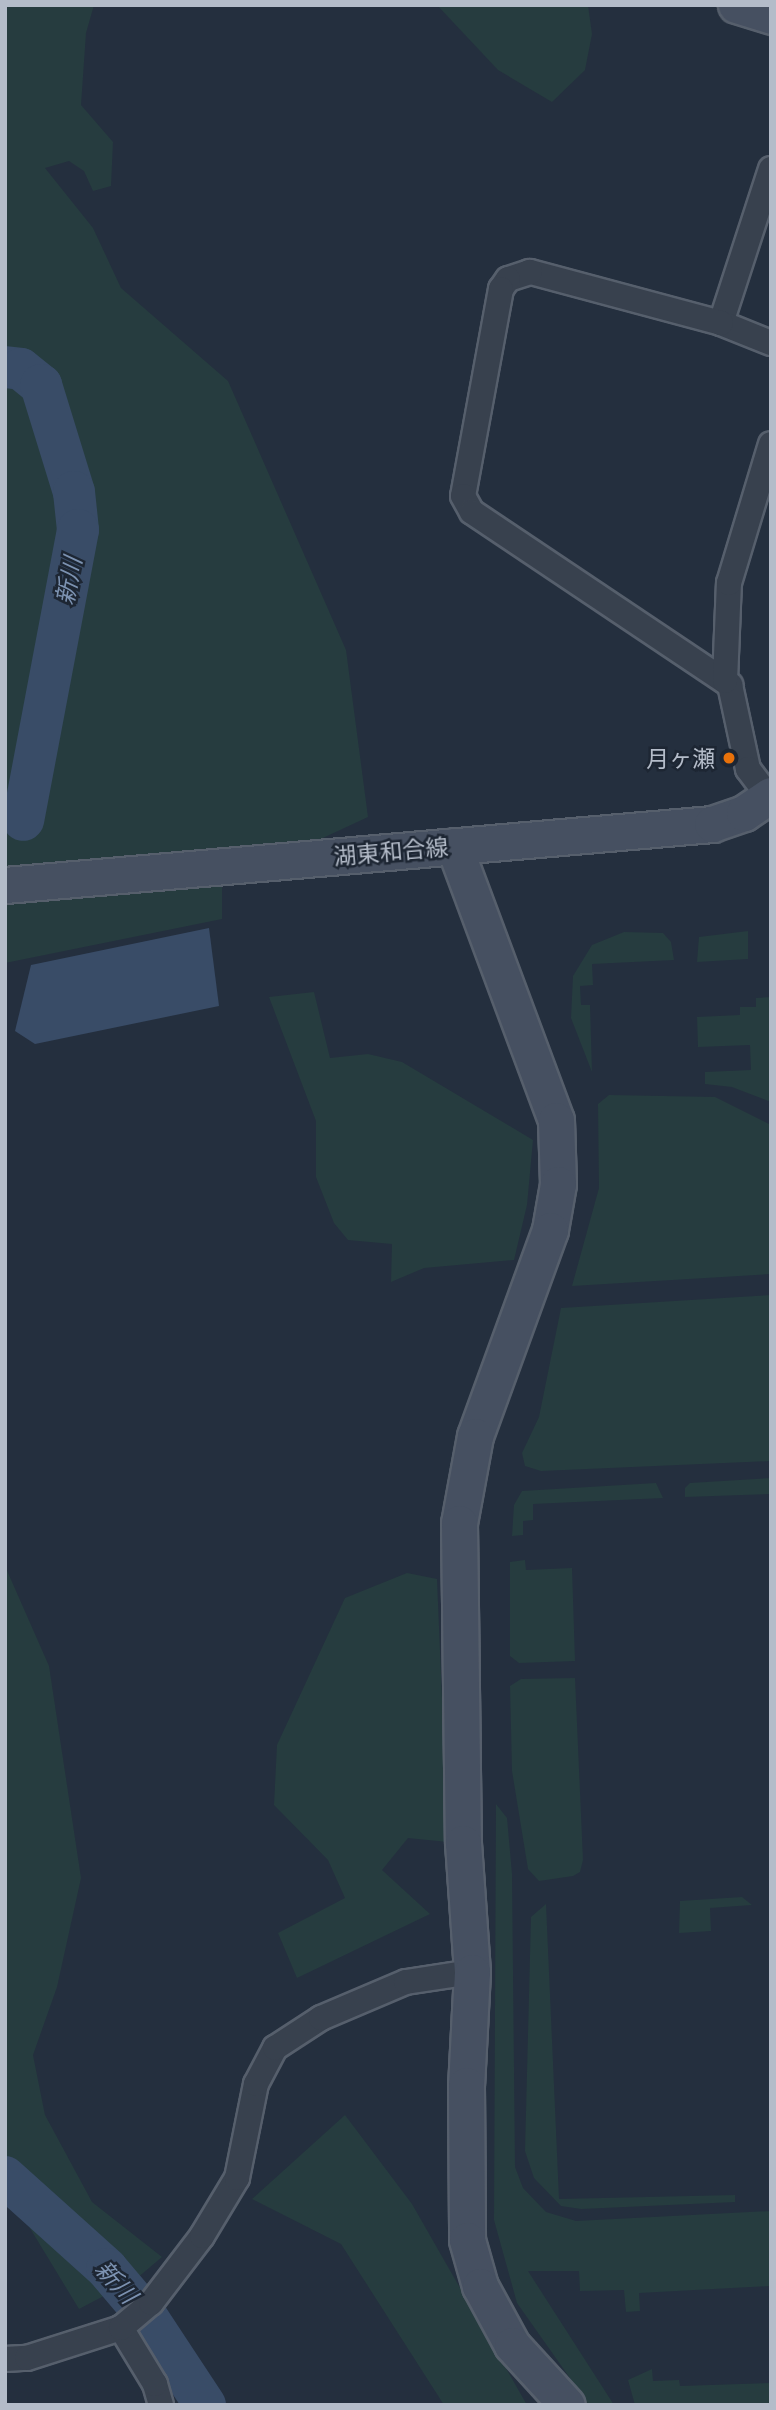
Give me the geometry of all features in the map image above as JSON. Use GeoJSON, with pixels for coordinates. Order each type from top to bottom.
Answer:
{"type":"FeatureCollection","features":[{"type":"Feature","properties":{"kind":"street"},"geometry":{"type":"LineString","coordinates":[[736,5],[771,16]]}},
{"type":"Feature","properties":{"kind":"street"},"geometry":{"type":"LineString","coordinates":[[721,324],[771,169]]}},
{"type":"Feature","properties":{"kind":"street"},"geometry":{"type":"LineString","coordinates":[[770,796],[748,769],[733,691],[725,681],[472,512],[463,496],[501,289],[508,279],[530,272],[721,324],[771,343]]}},
{"type":"Feature","properties":{"kind":"street"},"geometry":{"type":"LineString","coordinates":[[725,681],[729,583],[771,444]]}},
{"type":"Feature","properties":{"kind":"street","name":"湖東和合線"},"geometry":{"type":"LineString","coordinates":[[5,885],[712,824],[744,813],[770,796]]}},
{"type":"Feature","properties":{"kind":"street"},"geometry":{"type":"LineString","coordinates":[[454,846],[555,1120],[558,1184],[550,1230],[475,1436],[459,1523],[463,1829],[472,1972],[466,2085],[467,2240],[480,2286],[512,2345],[567,2405]]}},
{"type":"Feature","properties":{"kind":"street"},"geometry":{"type":"LineString","coordinates":[[5,2359],[27,2358],[124,2326],[151,2304],[202,2236],[237,2178],[256,2084],[275,2048],[321,2018],[406,1982],[472,1972]]}},
{"type":"Feature","properties":{"kind":"street"},"geometry":{"type":"LineString","coordinates":[[124,2326],[155,2384],[161,2405]]}},
{"type":"Feature","properties":{"kind":"green space"},"geometry":{"type":"Polygon","coordinates":[[[5,5],[94,5],[86,33],[81,105],[113,142],[111,186],[93,191],[84,171],[69,161],[45,168],[93,228],[121,288],[228,381],[346,650],[368,817],[222,885],[222,919],[5,963],[5,5]]]}},
{"type":"Feature","properties":{"kind":"green space"},"geometry":{"type":"Polygon","coordinates":[[[437,5],[588,5],[592,34],[585,70],[552,102],[498,70],[437,5]]]}},
{"type":"Feature","properties":{"kind":"green space"},"geometry":{"type":"Polygon","coordinates":[[[748,931],[748,959],[697,962],[699,937],[748,931]]]}},
{"type":"Feature","properties":{"kind":"green space"},"geometry":{"type":"Polygon","coordinates":[[[624,932],[663,933],[671,942],[674,960],[592,964],[593,985],[580,986],[581,1005],[590,1005],[592,1072],[571,1018],[573,976],[592,945],[624,932]]]}},
{"type":"Feature","properties":{"kind":"green space"},"geometry":{"type":"Polygon","coordinates":[[[314,992],[330,1058],[368,1054],[402,1062],[533,1140],[527,1205],[514,1260],[424,1268],[391,1282],[392,1244],[348,1240],[334,1223],[316,1177],[316,1121],[269,997],[314,992]]]}},
{"type":"Feature","properties":{"kind":"green space"},"geometry":{"type":"Polygon","coordinates":[[[771,997],[771,1102],[732,1087],[705,1084],[705,1072],[751,1070],[750,1045],[698,1047],[697,1017],[740,1015],[740,1007],[756,1007],[756,998],[771,997]]]}},
{"type":"Feature","properties":{"kind":"green space"},"geometry":{"type":"Polygon","coordinates":[[[609,1095],[715,1097],[771,1125],[771,1274],[572,1286],[599,1188],[598,1104],[609,1095]]]}},
{"type":"Feature","properties":{"kind":"green space"},"geometry":{"type":"Polygon","coordinates":[[[771,1295],[771,1461],[541,1471],[525,1466],[522,1453],[539,1417],[561,1308],[771,1295]]]}},
{"type":"Feature","properties":{"kind":"green space"},"geometry":{"type":"Polygon","coordinates":[[[771,1478],[771,1494],[685,1497],[685,1488],[690,1483],[771,1478]]]}},
{"type":"Feature","properties":{"kind":"green space"},"geometry":{"type":"Polygon","coordinates":[[[656,1483],[663,1498],[533,1504],[533,1520],[523,1521],[523,1535],[512,1536],[514,1505],[522,1491],[656,1483]]]}},
{"type":"Feature","properties":{"kind":"green space"},"geometry":{"type":"Polygon","coordinates":[[[525,1560],[526,1570],[572,1568],[575,1661],[519,1663],[510,1656],[510,1562],[525,1560]]]}},
{"type":"Feature","properties":{"kind":"green space"},"geometry":{"type":"Polygon","coordinates":[[[5,1566],[49,1666],[81,1878],[57,1987],[33,2055],[45,2115],[92,2202],[162,2257],[136,2279],[79,2309],[25,2220],[5,2177],[5,1566]]]}},
{"type":"Feature","properties":{"kind":"green space"},"geometry":{"type":"Polygon","coordinates":[[[407,1573],[437,1579],[448,1842],[408,1838],[382,1870],[430,1914],[297,1978],[278,1933],[345,1898],[328,1860],[274,1805],[277,1745],[345,1598],[407,1573]]]}},
{"type":"Feature","properties":{"kind":"green space"},"geometry":{"type":"Polygon","coordinates":[[[575,1678],[583,1860],[580,1872],[573,1876],[539,1881],[528,1869],[512,1771],[510,1686],[521,1679],[575,1678]]]}},
{"type":"Feature","properties":{"kind":"green space"},"geometry":{"type":"Polygon","coordinates":[[[496,1804],[507,1818],[512,1874],[515,2167],[523,2188],[546,2212],[576,2221],[771,2211],[771,2286],[639,2293],[640,2311],[626,2312],[624,2290],[580,2291],[579,2271],[528,2271],[614,2405],[589,2405],[517,2303],[494,2220],[496,1804]]]}},
{"type":"Feature","properties":{"kind":"green space"},"geometry":{"type":"Polygon","coordinates":[[[742,1897],[752,1905],[710,1908],[711,1931],[679,1933],[680,1901],[742,1897]]]}},
{"type":"Feature","properties":{"kind":"green space"},"geometry":{"type":"Polygon","coordinates":[[[546,1904],[559,2199],[735,2195],[735,2202],[581,2209],[561,2206],[534,2178],[525,2151],[531,1917],[546,1904]]]}},
{"type":"Feature","properties":{"kind":"green space"},"geometry":{"type":"Polygon","coordinates":[[[345,2115],[412,2204],[527,2405],[444,2405],[341,2244],[252,2199],[345,2115]]]}},
{"type":"Feature","properties":{"kind":"green space"},"geometry":{"type":"Polygon","coordinates":[[[652,2369],[653,2381],[679,2380],[680,2386],[771,2383],[771,2405],[635,2405],[628,2380],[652,2369]]]}},
{"type":"Feature","properties":{"kind":"water"},"geometry":{"type":"Polygon","coordinates":[[[209,928],[219,1006],[35,1044],[15,1031],[31,965],[209,928]]]}},
{"type":"Feature","properties":{"kind":"waterway","name":"新川"},"geometry":{"type":"LineString","coordinates":[[5,367],[21,369],[41,385],[74,492],[78,530],[23,820]]}},
{"type":"Feature","properties":{"kind":"waterway","name":"新川"},"geometry":{"type":"LineString","coordinates":[[5,2177],[107,2269],[145,2314],[205,2405]]}},
{"type":"Feature","properties":{"kind":"place","name":"月ヶ瀬"},"geometry":{"type":"Point","coordinates":[729,758]}}]}
